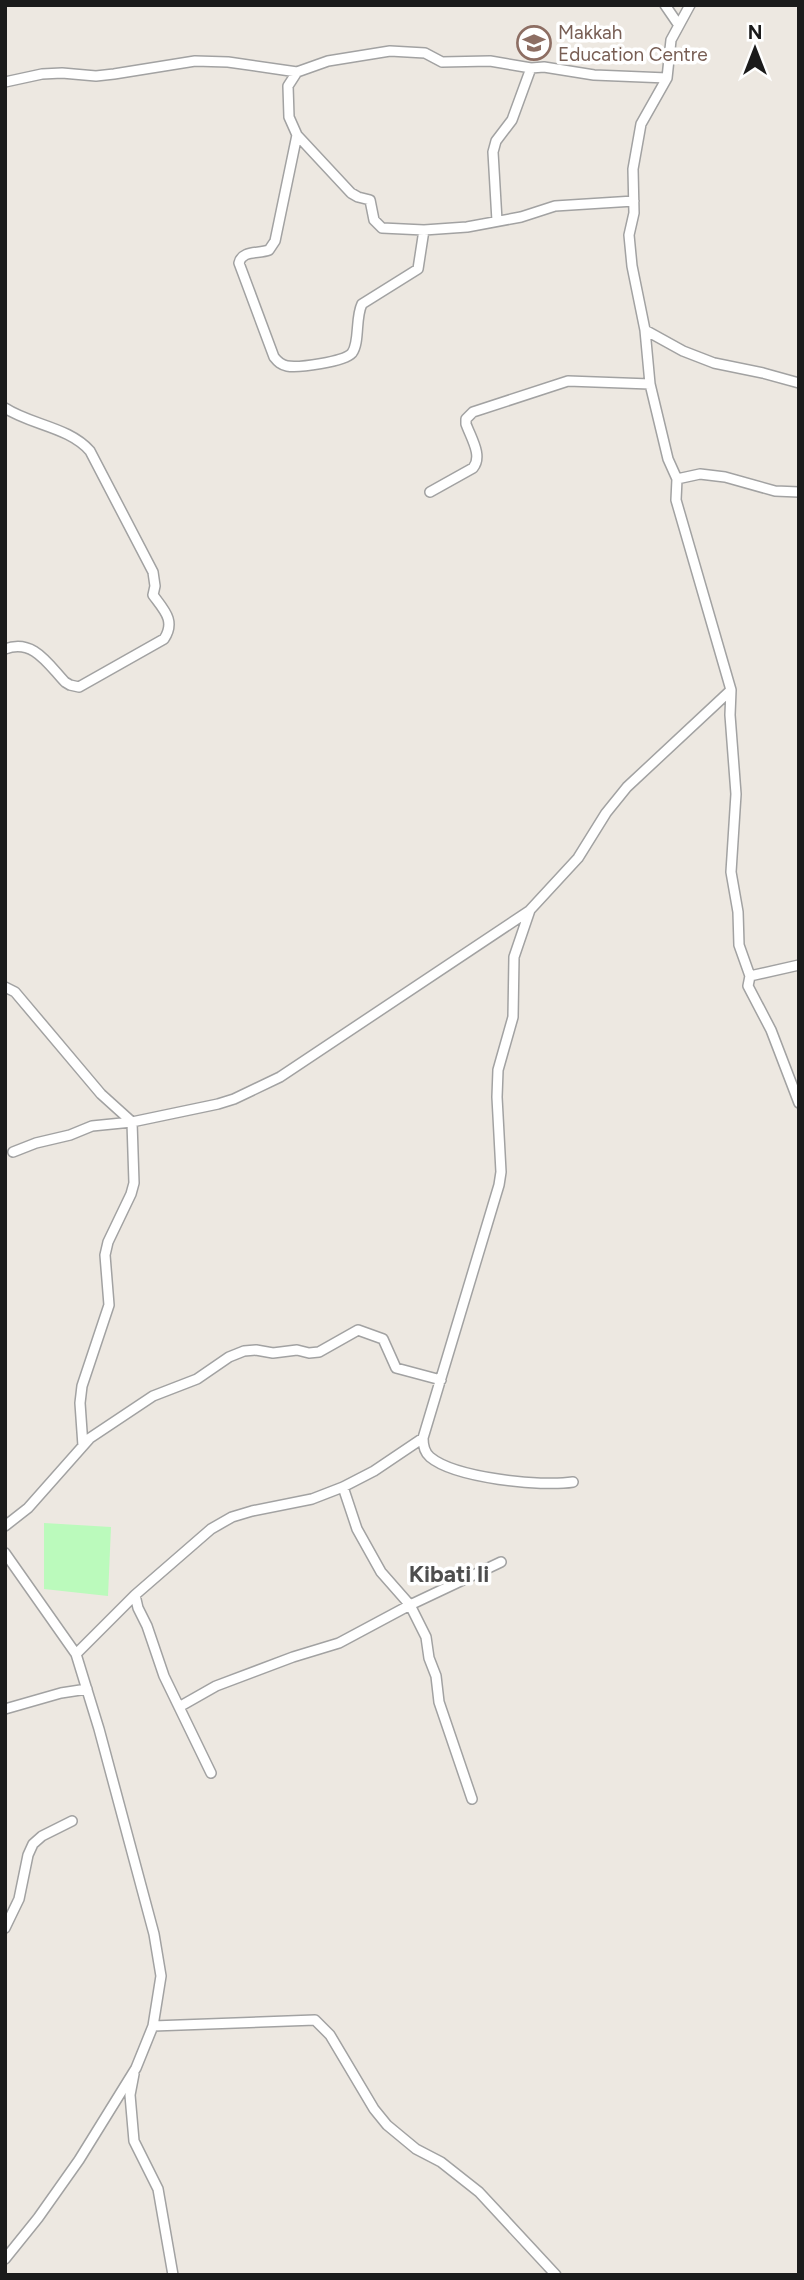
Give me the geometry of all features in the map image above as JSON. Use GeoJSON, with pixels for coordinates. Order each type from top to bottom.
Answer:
{"type":"FeatureCollection","features":[{"type":"Feature","properties":{"kind":"street"},"geometry":{"type":"LineString","coordinates":[[665,5],[678,24]]}},
{"type":"Feature","properties":{"kind":"street"},"geometry":{"type":"LineString","coordinates":[[690,5],[671,40],[667,78],[641,124],[633,169],[634,214],[629,234],[630,245],[645,330],[650,384],[668,459],[677,479],[676,500],[732,690],[730,715],[736,803],[731,873],[738,912],[739,945],[750,976],[748,986],[771,1030],[799,1103]]}},
{"type":"Feature","properties":{"kind":"street"},"geometry":{"type":"LineString","coordinates":[[5,82],[42,74],[114,74],[195,61],[228,62],[298,72],[328,61],[390,51],[425,53],[442,62],[490,61],[594,75],[667,78]]}},
{"type":"Feature","properties":{"kind":"street"},"geometry":{"type":"LineString","coordinates":[[497,221],[494,152],[496,141],[512,120],[531,68]]}},
{"type":"Feature","properties":{"kind":"street"},"geometry":{"type":"LineString","coordinates":[[298,72],[288,86],[289,117],[297,135],[351,193],[370,200],[374,220],[386,229],[467,227],[521,217],[555,206],[634,201]]}},
{"type":"Feature","properties":{"kind":"street"},"geometry":{"type":"LineString","coordinates":[[297,135],[275,241],[269,250],[245,254],[239,262],[274,357],[282,365],[296,367],[338,360],[351,354],[362,304],[418,269],[424,230]]}},
{"type":"Feature","properties":{"kind":"street"},"geometry":{"type":"LineString","coordinates":[[645,330],[683,351],[714,363],[799,383]]}},
{"type":"Feature","properties":{"kind":"street"},"geometry":{"type":"LineString","coordinates":[[430,492],[477,464],[477,453],[466,419],[473,412],[568,381],[650,384]]}},
{"type":"Feature","properties":{"kind":"street"},"geometry":{"type":"LineString","coordinates":[[5,408],[26,420],[73,437],[90,451],[153,572],[153,595],[170,619],[164,639],[79,687],[65,681],[34,649],[15,645],[5,649]]}},
{"type":"Feature","properties":{"kind":"street"},"geometry":{"type":"LineString","coordinates":[[677,479],[700,474],[712,475],[760,485],[775,491],[799,492]]}},
{"type":"Feature","properties":{"kind":"street"},"geometry":{"type":"LineString","coordinates":[[13,1152],[92,1126],[132,1122],[226,1102],[280,1077],[530,910],[578,858],[606,813],[627,787],[732,690]]}},
{"type":"Feature","properties":{"kind":"street"},"geometry":{"type":"LineString","coordinates":[[530,910],[514,957],[513,1017],[498,1070],[501,1172],[499,1185],[423,1438],[423,1446],[428,1456],[447,1467],[491,1479],[545,1484],[573,1482]]}},
{"type":"Feature","properties":{"kind":"street"},"geometry":{"type":"LineString","coordinates":[[750,976],[799,965]]}},
{"type":"Feature","properties":{"kind":"street"},"geometry":{"type":"LineString","coordinates":[[5,987],[15,992],[101,1094],[132,1122],[134,1183],[105,1255],[109,1305],[82,1386],[80,1403],[83,1446]]}},
{"type":"Feature","properties":{"kind":"street"},"geometry":{"type":"LineString","coordinates":[[5,1526],[28,1508],[90,1438],[141,1403],[197,1379],[229,1357],[244,1351],[319,1352],[358,1331],[383,1339],[396,1368],[441,1380]]}},
{"type":"Feature","properties":{"kind":"street"},"geometry":{"type":"LineString","coordinates":[[76,1654],[135,1595],[211,1529],[232,1517],[312,1499],[343,1487],[374,1471],[423,1438]]}},
{"type":"Feature","properties":{"kind":"street"},"geometry":{"type":"LineString","coordinates":[[343,1487],[357,1529],[381,1572],[410,1605],[426,1637],[429,1658],[436,1676],[439,1702],[472,1799]]}},
{"type":"Feature","properties":{"kind":"street"},"geometry":{"type":"LineString","coordinates":[[5,1553],[76,1654],[158,1954],[160,1993],[153,2026],[136,2067],[79,2160],[5,2259]]}},
{"type":"Feature","properties":{"kind":"street"},"geometry":{"type":"LineString","coordinates":[[179,1707],[216,1686],[339,1643],[410,1605],[501,1562]]}},
{"type":"Feature","properties":{"kind":"street"},"geometry":{"type":"LineString","coordinates":[[135,1595],[173,1698],[211,1773]]}},
{"type":"Feature","properties":{"kind":"street"},"geometry":{"type":"LineString","coordinates":[[5,1709],[61,1693],[87,1689]]}},
{"type":"Feature","properties":{"kind":"street"},"geometry":{"type":"LineString","coordinates":[[173,1698],[188,1702]]}},
{"type":"Feature","properties":{"kind":"street"},"geometry":{"type":"LineString","coordinates":[[5,1928],[19,1899],[28,1855],[33,1844],[41,1836],[72,1821]]}},
{"type":"Feature","properties":{"kind":"street"},"geometry":{"type":"LineString","coordinates":[[153,2026],[315,2020],[330,2035],[374,2109],[387,2125],[408,2143],[441,2162],[479,2192],[556,2275]]}},
{"type":"Feature","properties":{"kind":"street"},"geometry":{"type":"LineString","coordinates":[[136,2067],[130,2095],[134,2141],[158,2189],[173,2275]]}},
{"type":"Feature","properties":{"kind":"green space"},"geometry":{"type":"Polygon","coordinates":[[[44,1523],[111,1527],[108,1596],[44,1589],[44,1523]]]}},
{"type":"Feature","properties":{"kind":"place","name":"Makkah Education Centre"},"geometry":{"type":"Point","coordinates":[534,43]}},
{"type":"Feature","properties":{"kind":"district","name":"Kibati Ii"},"geometry":{"type":"Point","coordinates":[449,1574]}}]}
